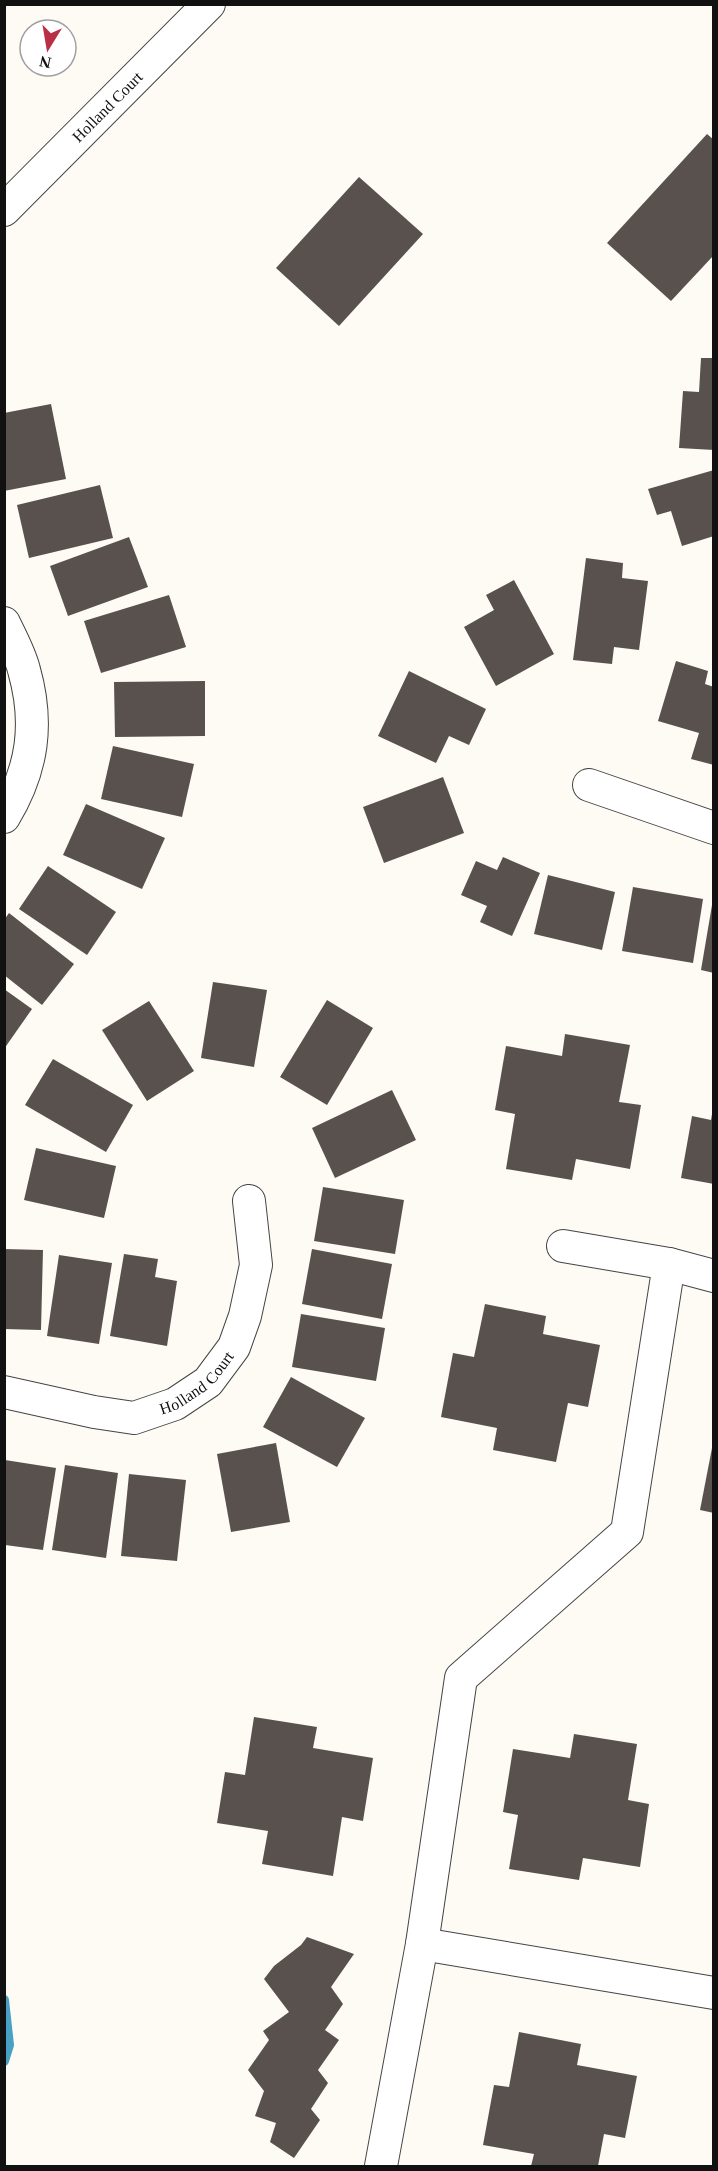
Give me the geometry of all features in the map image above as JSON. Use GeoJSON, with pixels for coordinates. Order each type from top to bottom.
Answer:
{"type":"FeatureCollection","features":[{"type":"Feature","properties":{"kind":"street","name":"Holland Court"},"geometry":{"type":"LineString","coordinates":[[4,210],[209,4]]}},
{"type":"Feature","properties":{"kind":"street"},"geometry":{"type":"LineString","coordinates":[[4,623],[24,668],[33,712],[30,755],[17,796],[4,817]]}},
{"type":"Feature","properties":{"kind":"street"},"geometry":{"type":"LineString","coordinates":[[589,785],[714,828]]}},
{"type":"Feature","properties":{"kind":"street","name":"Holland Court"},"geometry":{"type":"LineString","coordinates":[[4,1392],[94,1412],[134,1418],[175,1404],[208,1382],[234,1347],[245,1317],[255,1264],[249,1201]]}},
{"type":"Feature","properties":{"kind":"street"},"geometry":{"type":"LineString","coordinates":[[563,1246],[669,1264],[714,1276]]}},
{"type":"Feature","properties":{"kind":"street"},"geometry":{"type":"LineString","coordinates":[[381,2166],[422,1944],[461,1678],[627,1532],[669,1264]]}},
{"type":"Feature","properties":{"kind":"street"},"geometry":{"type":"LineString","coordinates":[[422,1944],[714,1993]]}},
{"type":"Feature","properties":{"kind":"building"},"geometry":{"type":"Polygon","coordinates":[[[707,134],[714,140],[714,255],[671,301],[607,243],[707,134]]]}},
{"type":"Feature","properties":{"kind":"building"},"geometry":{"type":"Polygon","coordinates":[[[359,177],[423,234],[339,326],[276,268],[359,177]]]}},
{"type":"Feature","properties":{"kind":"building"},"geometry":{"type":"Polygon","coordinates":[[[701,358],[714,358],[714,450],[679,448],[683,391],[699,392],[701,358]]]}},
{"type":"Feature","properties":{"kind":"building"},"geometry":{"type":"Polygon","coordinates":[[[51,404],[66,479],[4,491],[4,413],[51,404]]]}},
{"type":"Feature","properties":{"kind":"building"},"geometry":{"type":"Polygon","coordinates":[[[714,470],[714,536],[682,546],[671,511],[657,515],[648,489],[714,470]]]}},
{"type":"Feature","properties":{"kind":"building"},"geometry":{"type":"Polygon","coordinates":[[[100,485],[113,538],[29,558],[17,505],[100,485]]]}},
{"type":"Feature","properties":{"kind":"building"},"geometry":{"type":"Polygon","coordinates":[[[129,537],[148,587],[68,616],[50,566],[129,537]]]}},
{"type":"Feature","properties":{"kind":"building"},"geometry":{"type":"Polygon","coordinates":[[[586,558],[623,563],[622,578],[648,581],[639,650],[614,647],[612,664],[573,660],[586,558]]]}},
{"type":"Feature","properties":{"kind":"building"},"geometry":{"type":"Polygon","coordinates":[[[514,580],[554,654],[496,686],[464,627],[494,610],[486,595],[514,580]]]}},
{"type":"Feature","properties":{"kind":"building"},"geometry":{"type":"Polygon","coordinates":[[[169,595],[186,647],[101,673],[84,621],[169,595]]]}},
{"type":"Feature","properties":{"kind":"building"},"geometry":{"type":"Polygon","coordinates":[[[676,661],[708,671],[705,684],[714,687],[714,765],[691,759],[699,733],[658,721],[676,661]]]}},
{"type":"Feature","properties":{"kind":"building"},"geometry":{"type":"Polygon","coordinates":[[[409,671],[486,709],[469,745],[449,736],[436,763],[378,736],[409,671]]]}},
{"type":"Feature","properties":{"kind":"building"},"geometry":{"type":"Polygon","coordinates":[[[205,681],[205,736],[115,737],[114,682],[205,681]]]}},
{"type":"Feature","properties":{"kind":"building"},"geometry":{"type":"Polygon","coordinates":[[[113,746],[194,764],[182,817],[101,799],[113,746]]]}},
{"type":"Feature","properties":{"kind":"building"},"geometry":{"type":"Polygon","coordinates":[[[443,777],[464,833],[384,863],[363,807],[443,777]]]}},
{"type":"Feature","properties":{"kind":"building"},"geometry":{"type":"Polygon","coordinates":[[[86,804],[165,838],[142,889],[63,855],[86,804]]]}},
{"type":"Feature","properties":{"kind":"building"},"geometry":{"type":"Polygon","coordinates":[[[503,857],[540,873],[512,936],[480,922],[487,906],[461,895],[476,861],[497,870],[503,857]]]}},
{"type":"Feature","properties":{"kind":"building"},"geometry":{"type":"Polygon","coordinates":[[[48,866],[116,912],[87,955],[19,909],[48,866]]]}},
{"type":"Feature","properties":{"kind":"building"},"geometry":{"type":"Polygon","coordinates":[[[548,875],[615,892],[602,950],[534,934],[548,875]]]}},
{"type":"Feature","properties":{"kind":"building"},"geometry":{"type":"Polygon","coordinates":[[[633,887],[703,899],[693,963],[622,951],[633,887]]]}},
{"type":"Feature","properties":{"kind":"building"},"geometry":{"type":"Polygon","coordinates":[[[712,905],[714,905],[714,973],[701,970],[712,905]]]}},
{"type":"Feature","properties":{"kind":"building"},"geometry":{"type":"Polygon","coordinates":[[[9,913],[74,964],[42,1005],[4,975],[4,920],[9,913]]]}},
{"type":"Feature","properties":{"kind":"building"},"geometry":{"type":"Polygon","coordinates":[[[213,982],[267,990],[254,1067],[201,1058],[213,982]]]}},
{"type":"Feature","properties":{"kind":"building"},"geometry":{"type":"Polygon","coordinates":[[[4,989],[32,1009],[4,1049],[4,989]]]}},
{"type":"Feature","properties":{"kind":"building"},"geometry":{"type":"Polygon","coordinates":[[[327,1000],[373,1028],[327,1105],[280,1077],[327,1000]]]}},
{"type":"Feature","properties":{"kind":"building"},"geometry":{"type":"Polygon","coordinates":[[[149,1001],[194,1071],[147,1101],[102,1030],[149,1001]]]}},
{"type":"Feature","properties":{"kind":"building"},"geometry":{"type":"Polygon","coordinates":[[[565,1034],[630,1045],[619,1102],[641,1105],[630,1169],[576,1159],[572,1180],[506,1169],[515,1114],[495,1110],[506,1046],[562,1056],[565,1034]]]}},
{"type":"Feature","properties":{"kind":"building"},"geometry":{"type":"Polygon","coordinates":[[[53,1059],[133,1105],[106,1152],[25,1105],[53,1059]]]}},
{"type":"Feature","properties":{"kind":"building"},"geometry":{"type":"Polygon","coordinates":[[[392,1090],[416,1140],[335,1178],[312,1128],[392,1090]]]}},
{"type":"Feature","properties":{"kind":"building"},"geometry":{"type":"Polygon","coordinates":[[[712,1114],[714,1184],[681,1178],[692,1116],[711,1120],[712,1114]]]}},
{"type":"Feature","properties":{"kind":"building"},"geometry":{"type":"Polygon","coordinates":[[[36,1148],[116,1166],[104,1218],[24,1200],[36,1148]]]}},
{"type":"Feature","properties":{"kind":"building"},"geometry":{"type":"Polygon","coordinates":[[[323,1187],[404,1200],[395,1254],[314,1241],[323,1187]]]}},
{"type":"Feature","properties":{"kind":"building"},"geometry":{"type":"Polygon","coordinates":[[[4,1249],[43,1250],[41,1330],[4,1329],[4,1249]]]}},
{"type":"Feature","properties":{"kind":"building"},"geometry":{"type":"Polygon","coordinates":[[[312,1249],[392,1264],[382,1319],[302,1304],[312,1249]]]}},
{"type":"Feature","properties":{"kind":"building"},"geometry":{"type":"Polygon","coordinates":[[[124,1254],[158,1259],[155,1277],[177,1281],[167,1346],[110,1336],[124,1254]]]}},
{"type":"Feature","properties":{"kind":"building"},"geometry":{"type":"Polygon","coordinates":[[[59,1255],[112,1263],[99,1344],[47,1336],[59,1255]]]}},
{"type":"Feature","properties":{"kind":"building"},"geometry":{"type":"Polygon","coordinates":[[[485,1304],[546,1316],[543,1334],[600,1345],[588,1407],[568,1403],[556,1462],[493,1450],[497,1428],[441,1417],[453,1353],[474,1357],[485,1304]]]}},
{"type":"Feature","properties":{"kind":"building"},"geometry":{"type":"Polygon","coordinates":[[[301,1314],[385,1328],[376,1381],[292,1367],[301,1314]]]}},
{"type":"Feature","properties":{"kind":"building"},"geometry":{"type":"Polygon","coordinates":[[[291,1377],[365,1418],[337,1467],[263,1427],[291,1377]]]}},
{"type":"Feature","properties":{"kind":"building"},"geometry":{"type":"Polygon","coordinates":[[[276,1443],[290,1522],[231,1532],[217,1454],[276,1443]]]}},
{"type":"Feature","properties":{"kind":"building"},"geometry":{"type":"Polygon","coordinates":[[[712,1448],[714,1448],[714,1513],[700,1510],[712,1448]]]}},
{"type":"Feature","properties":{"kind":"building"},"geometry":{"type":"Polygon","coordinates":[[[5,1460],[56,1468],[43,1550],[5,1545],[5,1460]]]}},
{"type":"Feature","properties":{"kind":"building"},"geometry":{"type":"Polygon","coordinates":[[[65,1465],[118,1473],[106,1558],[52,1550],[65,1465]]]}},
{"type":"Feature","properties":{"kind":"building"},"geometry":{"type":"Polygon","coordinates":[[[129,1474],[186,1480],[177,1561],[121,1556],[129,1474]]]}},
{"type":"Feature","properties":{"kind":"building"},"geometry":{"type":"Polygon","coordinates":[[[254,1717],[317,1727],[313,1748],[373,1758],[363,1821],[342,1817],[333,1876],[262,1864],[268,1831],[217,1823],[225,1772],[245,1775],[254,1717]]]}},
{"type":"Feature","properties":{"kind":"building"},"geometry":{"type":"Polygon","coordinates":[[[574,1734],[637,1744],[628,1800],[649,1804],[640,1867],[583,1858],[579,1880],[509,1869],[518,1815],[503,1812],[513,1749],[570,1758],[574,1734]]]}},
{"type":"Feature","properties":{"kind":"building"},"geometry":{"type":"Polygon","coordinates":[[[307,1937],[354,1954],[331,1987],[343,2004],[325,2030],[339,2040],[318,2070],[328,2083],[311,2109],[320,2120],[294,2158],[270,2142],[276,2123],[255,2116],[264,2091],[248,2070],[269,2040],[263,2031],[289,2012],[264,1979],[274,1966],[301,1945],[307,1937]]]}},
{"type":"Feature","properties":{"kind":"building"},"geometry":{"type":"Polygon","coordinates":[[[519,2032],[581,2044],[577,2065],[637,2076],[625,2138],[604,2134],[598,2166],[531,2166],[534,2154],[483,2145],[494,2085],[509,2087],[519,2032]]]}},
{"type":"Feature","properties":{"kind":"waterway"},"geometry":{"type":"LineString","coordinates":[[4,2000],[9,2045],[4,2061]]}}]}
